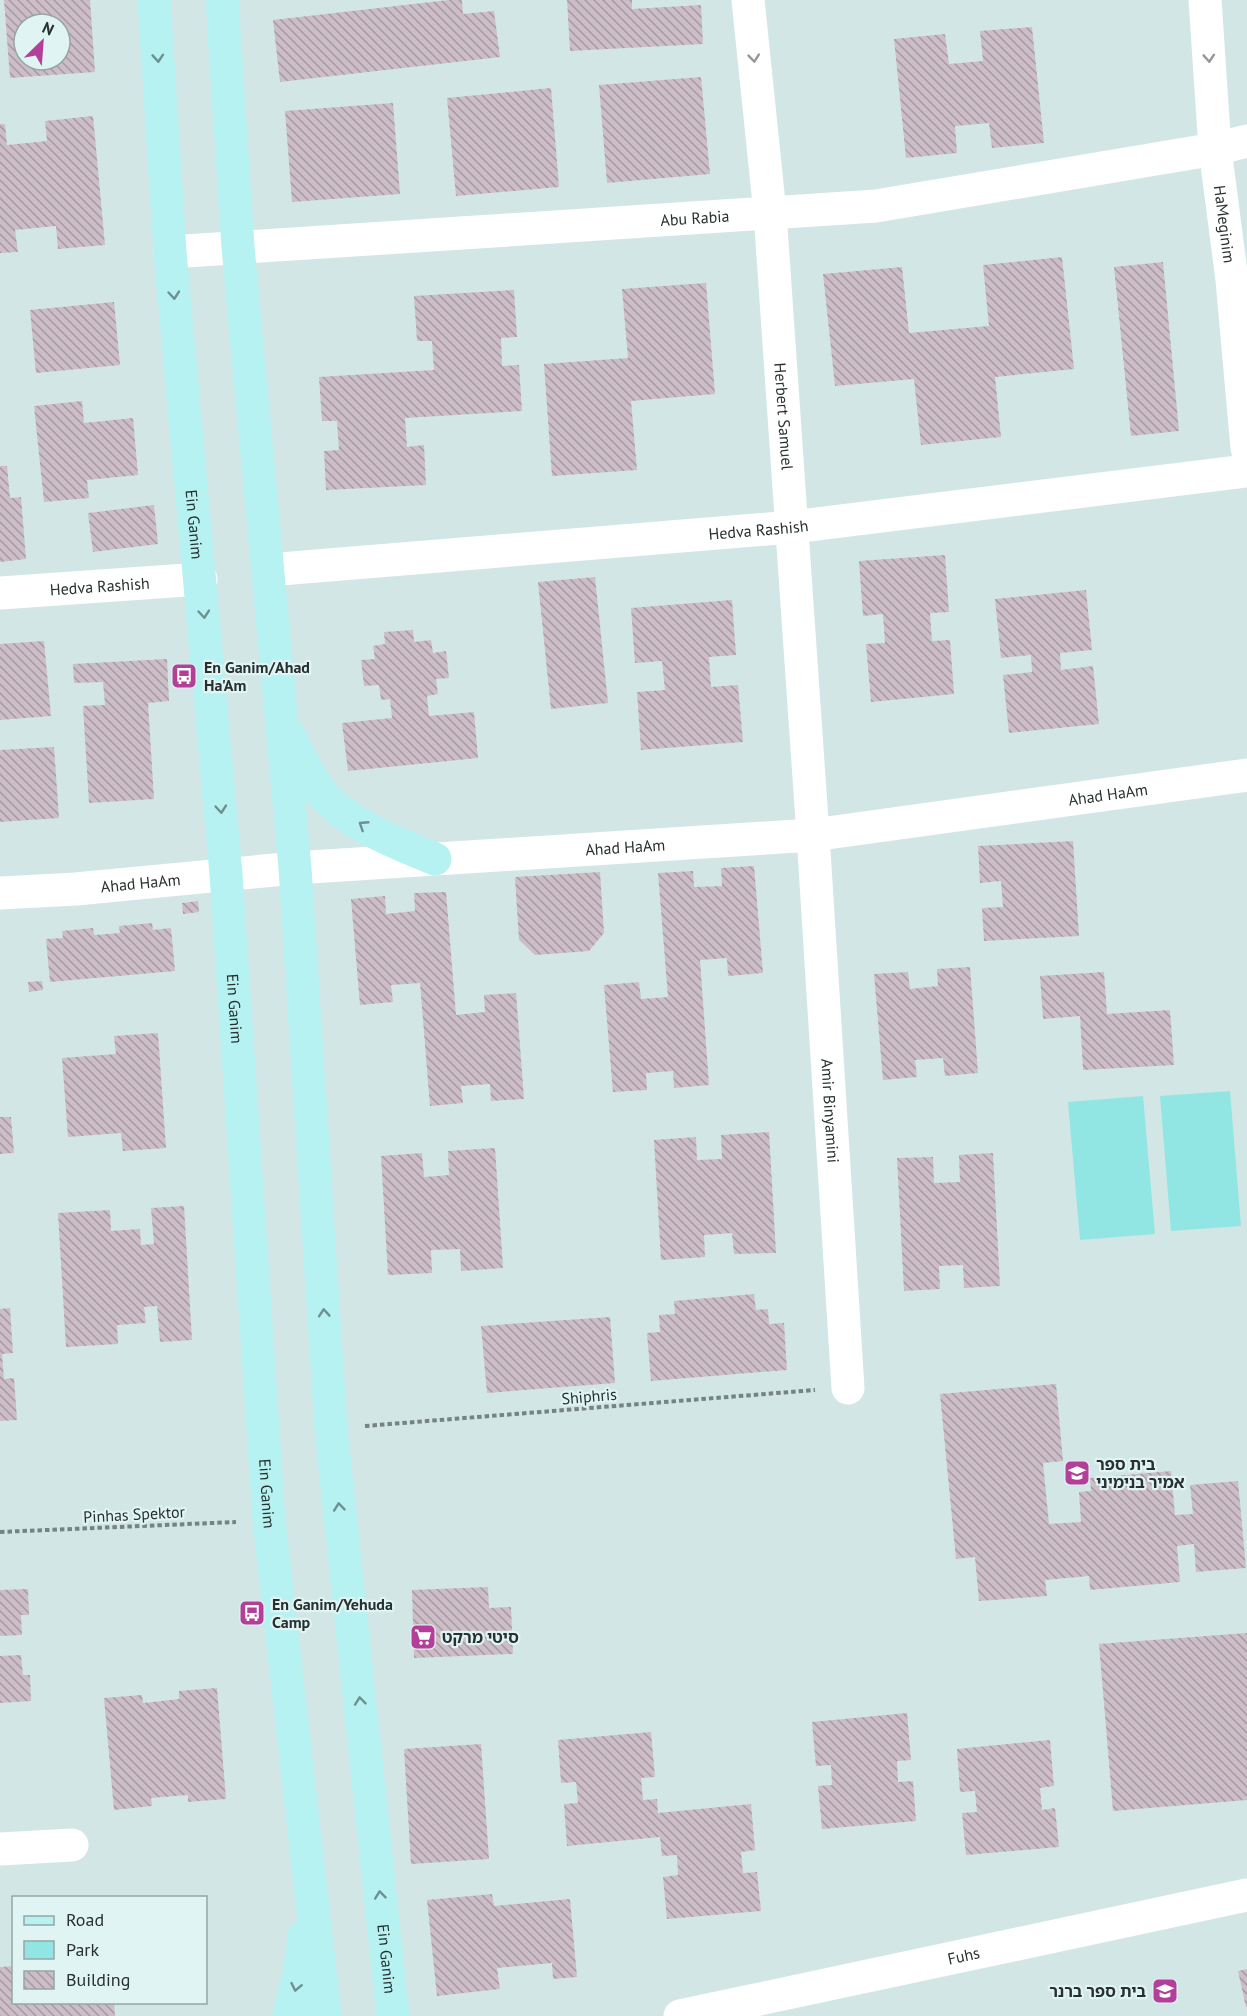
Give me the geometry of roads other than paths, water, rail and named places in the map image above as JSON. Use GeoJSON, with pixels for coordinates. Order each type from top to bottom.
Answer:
{"type":"FeatureCollection","features":[{"type":"Feature","properties":{"kind":"street","name":"Ein Ganim"},"geometry":{"type":"LineString","coordinates":[[154,0],[170,252],[226,874],[269,1520],[325,2016]]}},
{"type":"Feature","properties":{"kind":"street","name":"Ein Ganim"},"geometry":{"type":"LineString","coordinates":[[222,0],[238,247],[295,868],[331,1429],[393,2016]]}},
{"type":"Feature","properties":{"kind":"street","name":"Herbert Samuel"},"geometry":{"type":"LineString","coordinates":[[748,0],[770,213],[813,835]]}},
{"type":"Feature","properties":{"kind":"street","name":"HaMeginim"},"geometry":{"type":"LineString","coordinates":[[1205,0],[1215,149],[1232,280],[1247,448]]}},
{"type":"Feature","properties":{"kind":"street","name":"Abu Rabia"},"geometry":{"type":"LineString","coordinates":[[170,252],[876,206],[1215,149],[1247,141]]}},
{"type":"Feature","properties":{"kind":"street","name":"Hedva Rashish"},"geometry":{"type":"LineString","coordinates":[[268,570],[792,527],[1247,471]]}},
{"type":"Feature","properties":{"kind":"street","name":"Hedva Rashish"},"geometry":{"type":"LineString","coordinates":[[0,593],[201,579]]}},
{"type":"Feature","properties":{"kind":"street"},"geometry":{"type":"LineString","coordinates":[[282,720],[306,770],[332,805],[380,836],[435,859]]}},
{"type":"Feature","properties":{"kind":"street","name":"Ahad HaAm"},"geometry":{"type":"LineString","coordinates":[[0,893],[76,889],[295,868],[813,835],[1247,775]]}},
{"type":"Feature","properties":{"kind":"street","name":"Amir Binyamini"},"geometry":{"type":"LineString","coordinates":[[813,835],[848,1388]]}},
{"type":"Feature","properties":{"kind":"street"},"geometry":{"type":"LineString","coordinates":[[0,1849],[72,1845]]}},
{"type":"Feature","properties":{"kind":"street"},"geometry":{"type":"LineString","coordinates":[[289,2016],[300,1968],[310,1887]]}},
{"type":"Feature","properties":{"kind":"street","name":"Fuhs"},"geometry":{"type":"LineString","coordinates":[[680,2016],[1247,1895]]}},
{"type":"Feature","properties":{"kind":"place","name":"En Ganim/Ahad Ha'Am"},"geometry":{"type":"Point","coordinates":[184,676]}},
{"type":"Feature","properties":{"kind":"place","name":"בית ספר אמיר בנימיני"},"geometry":{"type":"Point","coordinates":[1077,1473]}},
{"type":"Feature","properties":{"kind":"place","name":"En Ganim/Yehuda Camp"},"geometry":{"type":"Point","coordinates":[252,1613]}},
{"type":"Feature","properties":{"kind":"place","name":"סיטי מרקט"},"geometry":{"type":"Point","coordinates":[423,1637]}},
{"type":"Feature","properties":{"kind":"place","name":"בית ספר ברנר"},"geometry":{"type":"Point","coordinates":[1165,1991]}}]}
